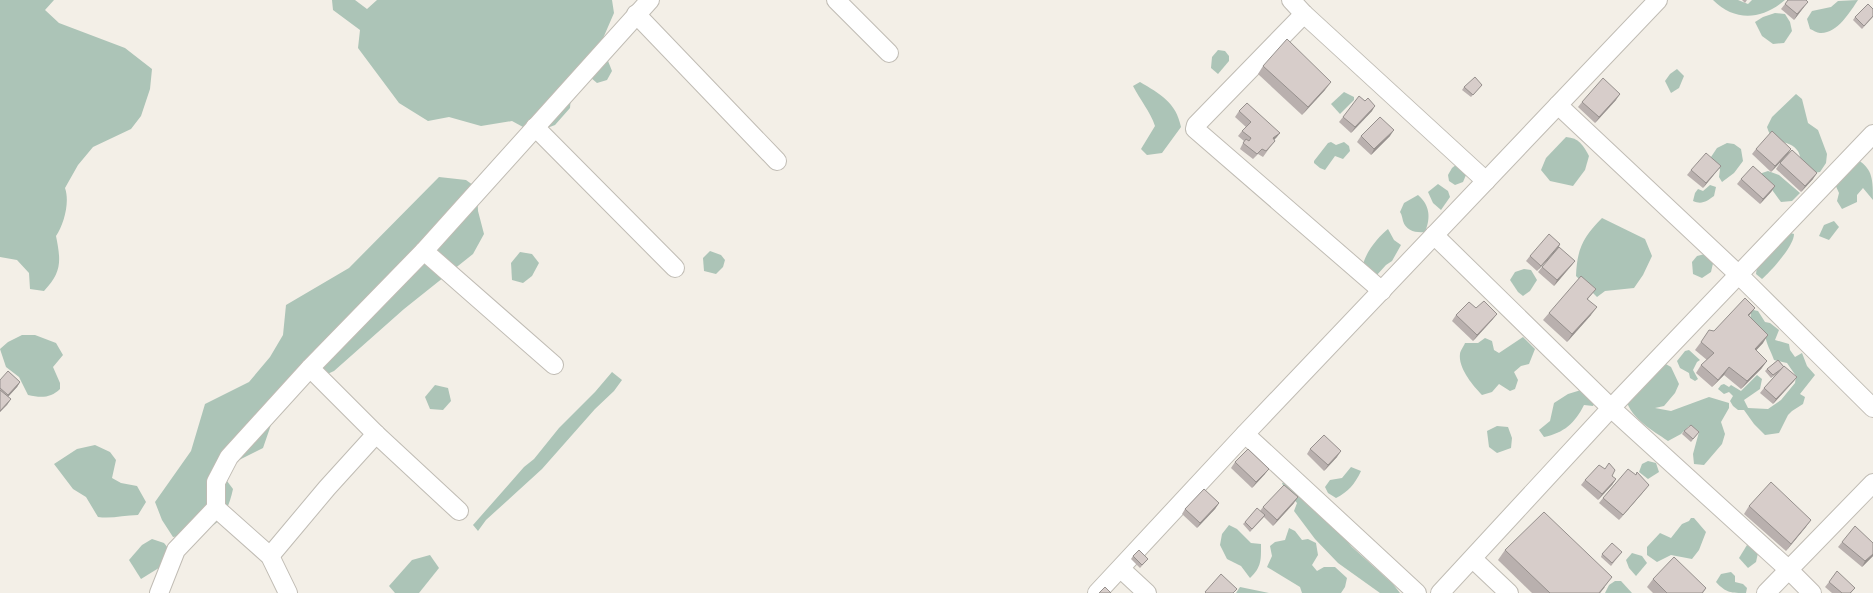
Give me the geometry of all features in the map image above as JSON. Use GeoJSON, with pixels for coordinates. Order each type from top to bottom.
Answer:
{"type":"FeatureCollection","features":[{"type":"Feature","properties":{"kind":"street"},"geometry":{"type":"LineString","coordinates":[[160,593],[176,550],[216,508],[216,482],[229,457],[310,368],[424,251],[650,0]]}},
{"type":"Feature","properties":{"kind":"street"},"geometry":{"type":"LineString","coordinates":[[836,0],[889,52]]}},
{"type":"Feature","properties":{"kind":"street"},"geometry":{"type":"LineString","coordinates":[[1291,0],[1304,14],[1486,181]]}},
{"type":"Feature","properties":{"kind":"street"},"geometry":{"type":"LineString","coordinates":[[1097,593],[1121,569],[1245,434],[1658,0]]}},
{"type":"Feature","properties":{"kind":"street"},"geometry":{"type":"LineString","coordinates":[[636,14],[777,161]]}},
{"type":"Feature","properties":{"kind":"street"},"geometry":{"type":"LineString","coordinates":[[1304,14],[1196,125],[1195,129],[1382,291]]}},
{"type":"Feature","properties":{"kind":"street"},"geometry":{"type":"LineString","coordinates":[[1558,105],[1739,275],[1873,408]]}},
{"type":"Feature","properties":{"kind":"street"},"geometry":{"type":"LineString","coordinates":[[535,127],[675,268]]}},
{"type":"Feature","properties":{"kind":"street"},"geometry":{"type":"LineString","coordinates":[[1440,593],[1473,559],[1610,408],[1739,275],[1867,153],[1873,134]]}},
{"type":"Feature","properties":{"kind":"street"},"geometry":{"type":"LineString","coordinates":[[1434,235],[1610,408],[1789,570],[1812,593]]}},
{"type":"Feature","properties":{"kind":"street"},"geometry":{"type":"LineString","coordinates":[[424,251],[554,365]]}},
{"type":"Feature","properties":{"kind":"street"},"geometry":{"type":"LineString","coordinates":[[310,368],[376,434],[459,511]]}},
{"type":"Feature","properties":{"kind":"street"},"geometry":{"type":"LineString","coordinates":[[270,556],[327,488],[376,434]]}},
{"type":"Feature","properties":{"kind":"street"},"geometry":{"type":"LineString","coordinates":[[1245,434],[1417,593]]}},
{"type":"Feature","properties":{"kind":"street"},"geometry":{"type":"LineString","coordinates":[[1766,593],[1873,483]]}},
{"type":"Feature","properties":{"kind":"street"},"geometry":{"type":"LineString","coordinates":[[216,508],[270,556],[288,593]]}},
{"type":"Feature","properties":{"kind":"street"},"geometry":{"type":"LineString","coordinates":[[1473,559],[1510,593]]}},
{"type":"Feature","properties":{"kind":"street"},"geometry":{"type":"LineString","coordinates":[[1121,569],[1146,593]]}},
{"type":"Feature","properties":{"kind":"green space"},"geometry":{"type":"Polygon","coordinates":[[[0,0],[54,0],[45,10],[59,23],[125,48],[152,69],[150,89],[141,116],[131,129],[93,147],[78,165],[65,188],[67,200],[65,213],[56,236],[59,252],[59,266],[54,278],[44,291],[30,289],[29,273],[17,260],[0,257],[0,0]]]}},
{"type":"Feature","properties":{"kind":"green space"},"geometry":{"type":"Polygon","coordinates":[[[332,0],[355,0],[367,9],[377,0],[612,0],[614,13],[601,43],[612,71],[607,80],[597,83],[584,72],[573,71],[570,108],[555,125],[534,133],[512,121],[481,126],[449,117],[428,121],[399,103],[358,48],[360,30],[333,10],[332,0]]]}},
{"type":"Feature","properties":{"kind":"green space"},"geometry":{"type":"Polygon","coordinates":[[[1713,0],[1738,0],[1748,4],[1752,0],[1785,0],[1767,12],[1749,16],[1730,12],[1713,0]]]}},
{"type":"Feature","properties":{"kind":"green space"},"geometry":{"type":"Polygon","coordinates":[[[1858,0],[1842,21],[1832,30],[1818,33],[1810,29],[1807,19],[1812,11],[1831,7],[1838,1],[1858,0]]]}},
{"type":"Feature","properties":{"kind":"green space"},"geometry":{"type":"Polygon","coordinates":[[[1775,13],[1785,14],[1790,22],[1792,31],[1784,43],[1773,44],[1762,36],[1755,22],[1763,17],[1775,13]]]}},
{"type":"Feature","properties":{"kind":"green space"},"geometry":{"type":"Polygon","coordinates":[[[1218,50],[1225,51],[1229,56],[1229,61],[1218,74],[1211,68],[1212,57],[1218,50]]]}},
{"type":"Feature","properties":{"kind":"green space"},"geometry":{"type":"Polygon","coordinates":[[[1677,69],[1684,76],[1679,88],[1671,93],[1665,81],[1670,74],[1677,69]]]}},
{"type":"Feature","properties":{"kind":"green space"},"geometry":{"type":"Polygon","coordinates":[[[1140,82],[1166,100],[1179,118],[1181,127],[1162,153],[1147,155],[1141,149],[1155,126],[1133,86],[1140,82]]]}},
{"type":"Feature","properties":{"kind":"green space"},"geometry":{"type":"Polygon","coordinates":[[[1344,92],[1354,97],[1354,100],[1340,114],[1331,104],[1344,92]]]}},
{"type":"Feature","properties":{"kind":"green space"},"geometry":{"type":"Polygon","coordinates":[[[1796,94],[1802,99],[1808,123],[1818,130],[1827,154],[1826,163],[1820,172],[1813,173],[1802,162],[1799,153],[1793,146],[1773,138],[1767,127],[1772,117],[1796,94]]]}},
{"type":"Feature","properties":{"kind":"green space"},"geometry":{"type":"Polygon","coordinates":[[[1566,137],[1574,139],[1580,143],[1589,156],[1585,170],[1573,186],[1550,181],[1541,170],[1546,158],[1566,137]]]}},
{"type":"Feature","properties":{"kind":"green space"},"geometry":{"type":"Polygon","coordinates":[[[1331,142],[1336,145],[1344,142],[1349,146],[1350,151],[1343,159],[1335,156],[1325,170],[1320,168],[1314,163],[1314,161],[1328,143],[1331,142]]]}},
{"type":"Feature","properties":{"kind":"green space"},"geometry":{"type":"Polygon","coordinates":[[[1727,143],[1734,144],[1741,149],[1743,161],[1734,173],[1722,182],[1719,177],[1720,169],[1714,165],[1711,157],[1717,148],[1727,143]]]}},
{"type":"Feature","properties":{"kind":"green space"},"geometry":{"type":"Polygon","coordinates":[[[1858,160],[1867,167],[1871,176],[1873,200],[1863,188],[1857,195],[1857,202],[1842,209],[1837,201],[1839,193],[1834,182],[1858,160]]]}},
{"type":"Feature","properties":{"kind":"green space"},"geometry":{"type":"Polygon","coordinates":[[[1457,164],[1469,168],[1463,182],[1455,185],[1449,181],[1448,175],[1452,168],[1457,164]]]}},
{"type":"Feature","properties":{"kind":"green space"},"geometry":{"type":"Polygon","coordinates":[[[1768,171],[1779,175],[1800,193],[1792,201],[1781,202],[1770,187],[1761,179],[1762,173],[1768,171]]]}},
{"type":"Feature","properties":{"kind":"green space"},"geometry":{"type":"Polygon","coordinates":[[[439,177],[466,180],[477,188],[478,211],[484,234],[473,254],[404,309],[334,371],[306,384],[273,419],[263,448],[229,465],[221,473],[233,489],[230,502],[220,520],[205,530],[173,537],[162,520],[155,502],[191,451],[205,404],[249,382],[270,357],[283,335],[286,305],[349,268],[439,177]]]}},
{"type":"Feature","properties":{"kind":"green space"},"geometry":{"type":"Polygon","coordinates":[[[1438,184],[1448,191],[1450,197],[1441,210],[1433,203],[1428,192],[1438,184]]]}},
{"type":"Feature","properties":{"kind":"green space"},"geometry":{"type":"Polygon","coordinates":[[[1710,185],[1716,187],[1714,196],[1707,201],[1693,201],[1695,193],[1698,189],[1703,191],[1710,185]]]}},
{"type":"Feature","properties":{"kind":"green space"},"geometry":{"type":"Polygon","coordinates":[[[1418,195],[1427,207],[1429,217],[1425,232],[1415,232],[1406,227],[1400,212],[1404,203],[1418,195]]]}},
{"type":"Feature","properties":{"kind":"green space"},"geometry":{"type":"Polygon","coordinates":[[[1602,218],[1645,239],[1652,256],[1643,275],[1634,288],[1605,291],[1597,297],[1576,276],[1578,258],[1582,244],[1590,231],[1602,218]]]}},
{"type":"Feature","properties":{"kind":"green space"},"geometry":{"type":"Polygon","coordinates":[[[1834,221],[1839,227],[1829,240],[1819,236],[1824,225],[1834,221]]]}},
{"type":"Feature","properties":{"kind":"green space"},"geometry":{"type":"Polygon","coordinates":[[[1388,229],[1394,240],[1401,245],[1392,261],[1376,276],[1363,266],[1364,261],[1372,246],[1388,229]]]}},
{"type":"Feature","properties":{"kind":"green space"},"geometry":{"type":"Polygon","coordinates":[[[1787,232],[1794,234],[1790,245],[1776,264],[1762,279],[1756,274],[1757,266],[1787,232]]]}},
{"type":"Feature","properties":{"kind":"green space"},"geometry":{"type":"Polygon","coordinates":[[[710,251],[721,255],[725,260],[723,267],[716,274],[704,271],[703,258],[710,251]]]}},
{"type":"Feature","properties":{"kind":"green space"},"geometry":{"type":"Polygon","coordinates":[[[520,252],[532,254],[539,263],[532,276],[523,283],[512,280],[511,263],[520,252]]]}},
{"type":"Feature","properties":{"kind":"green space"},"geometry":{"type":"Polygon","coordinates":[[[1705,254],[1714,259],[1711,272],[1702,278],[1693,274],[1692,262],[1697,256],[1705,254]]]}},
{"type":"Feature","properties":{"kind":"green space"},"geometry":{"type":"Polygon","coordinates":[[[1524,269],[1531,270],[1537,280],[1530,291],[1523,296],[1518,292],[1510,280],[1515,272],[1524,269]]]}},
{"type":"Feature","properties":{"kind":"green space"},"geometry":{"type":"Polygon","coordinates":[[[1749,309],[1758,311],[1765,322],[1770,323],[1779,330],[1775,340],[1789,344],[1790,350],[1795,357],[1802,353],[1807,366],[1815,375],[1800,394],[1805,397],[1803,404],[1788,415],[1779,433],[1765,435],[1754,424],[1744,410],[1738,410],[1733,406],[1730,401],[1733,396],[1729,392],[1724,394],[1718,389],[1724,384],[1729,387],[1731,385],[1741,391],[1757,375],[1762,379],[1760,389],[1744,400],[1748,408],[1768,409],[1781,400],[1795,383],[1796,376],[1787,363],[1774,360],[1767,344],[1765,334],[1749,323],[1751,314],[1749,309]]]}},
{"type":"Feature","properties":{"kind":"green space"},"geometry":{"type":"Polygon","coordinates":[[[22,335],[35,335],[56,343],[63,355],[53,367],[60,383],[60,389],[57,392],[49,396],[41,397],[28,395],[19,377],[6,367],[0,349],[8,342],[22,335]]]}},
{"type":"Feature","properties":{"kind":"green space"},"geometry":{"type":"Polygon","coordinates":[[[1523,337],[1535,349],[1529,364],[1521,366],[1514,372],[1518,380],[1515,389],[1510,391],[1499,384],[1492,392],[1482,395],[1474,387],[1461,365],[1460,353],[1465,343],[1478,343],[1485,338],[1492,341],[1494,350],[1499,353],[1523,337]]]}},
{"type":"Feature","properties":{"kind":"green space"},"geometry":{"type":"Polygon","coordinates":[[[1689,350],[1700,360],[1697,362],[1693,370],[1698,379],[1695,381],[1690,378],[1689,373],[1680,368],[1677,361],[1685,351],[1689,350]]]}},
{"type":"Feature","properties":{"kind":"green space"},"geometry":{"type":"Polygon","coordinates":[[[1664,363],[1671,367],[1679,384],[1675,393],[1664,406],[1655,408],[1671,411],[1709,397],[1729,403],[1729,408],[1721,422],[1725,434],[1722,444],[1704,465],[1694,464],[1693,454],[1699,432],[1689,426],[1681,434],[1668,441],[1649,428],[1638,418],[1629,407],[1626,400],[1664,363]]]}},
{"type":"Feature","properties":{"kind":"green space"},"geometry":{"type":"Polygon","coordinates":[[[612,372],[622,380],[614,391],[595,409],[542,469],[486,520],[478,531],[473,525],[524,467],[534,459],[559,428],[595,392],[612,372]]]}},
{"type":"Feature","properties":{"kind":"green space"},"geometry":{"type":"Polygon","coordinates":[[[435,385],[448,388],[451,401],[443,410],[430,409],[425,397],[435,385]]]}},
{"type":"Feature","properties":{"kind":"green space"},"geometry":{"type":"Polygon","coordinates":[[[1581,390],[1598,398],[1593,406],[1584,405],[1573,422],[1563,430],[1544,437],[1539,430],[1550,421],[1554,403],[1568,394],[1581,390]]]}},
{"type":"Feature","properties":{"kind":"green space"},"geometry":{"type":"Polygon","coordinates":[[[1497,426],[1508,427],[1512,438],[1511,448],[1497,453],[1489,447],[1487,431],[1497,426]]]}},
{"type":"Feature","properties":{"kind":"green space"},"geometry":{"type":"Polygon","coordinates":[[[95,445],[110,452],[116,460],[112,478],[121,483],[137,486],[146,502],[138,515],[108,518],[98,517],[86,497],[73,489],[54,464],[77,449],[95,445]]]}},
{"type":"Feature","properties":{"kind":"green space"},"geometry":{"type":"Polygon","coordinates":[[[1648,461],[1656,463],[1659,472],[1648,479],[1639,472],[1642,464],[1648,461]]]}},
{"type":"Feature","properties":{"kind":"green space"},"geometry":{"type":"Polygon","coordinates":[[[1351,467],[1361,471],[1351,487],[1336,498],[1328,493],[1325,487],[1330,480],[1342,478],[1351,467]]]}},
{"type":"Feature","properties":{"kind":"green space"},"geometry":{"type":"Polygon","coordinates":[[[1288,481],[1324,514],[1352,547],[1393,584],[1400,593],[1380,593],[1338,563],[1315,539],[1294,511],[1297,503],[1285,490],[1282,483],[1288,481]]]}},
{"type":"Feature","properties":{"kind":"green space"},"geometry":{"type":"Polygon","coordinates":[[[1691,518],[1694,518],[1706,532],[1699,550],[1692,559],[1671,555],[1657,562],[1647,555],[1647,547],[1660,533],[1671,538],[1682,524],[1689,521],[1691,518]]]}},
{"type":"Feature","properties":{"kind":"green space"},"geometry":{"type":"Polygon","coordinates":[[[1229,525],[1237,529],[1251,543],[1261,544],[1261,558],[1259,566],[1250,578],[1241,566],[1227,559],[1220,545],[1222,534],[1229,525]]]}},
{"type":"Feature","properties":{"kind":"green space"},"geometry":{"type":"Polygon","coordinates":[[[1289,528],[1295,531],[1302,540],[1308,539],[1316,543],[1318,555],[1312,565],[1317,571],[1324,567],[1335,567],[1347,578],[1345,587],[1341,593],[1302,593],[1300,587],[1267,567],[1272,556],[1270,546],[1275,542],[1285,540],[1289,528]]]}},
{"type":"Feature","properties":{"kind":"green space"},"geometry":{"type":"Polygon","coordinates":[[[152,539],[164,543],[172,553],[162,566],[141,579],[129,560],[142,545],[152,539]]]}},
{"type":"Feature","properties":{"kind":"green space"},"geometry":{"type":"Polygon","coordinates":[[[1747,545],[1756,547],[1758,553],[1756,562],[1748,568],[1739,558],[1747,545]]]}},
{"type":"Feature","properties":{"kind":"green space"},"geometry":{"type":"Polygon","coordinates":[[[1632,553],[1642,556],[1647,563],[1636,576],[1629,568],[1626,560],[1632,553]]]}},
{"type":"Feature","properties":{"kind":"green space"},"geometry":{"type":"Polygon","coordinates":[[[430,555],[439,568],[419,593],[395,593],[389,586],[412,560],[430,555]]]}},
{"type":"Feature","properties":{"kind":"green space"},"geometry":{"type":"Polygon","coordinates":[[[1731,572],[1735,576],[1735,582],[1743,584],[1747,588],[1746,593],[1729,592],[1716,582],[1721,574],[1731,572]]]}},
{"type":"Feature","properties":{"kind":"green space"},"geometry":{"type":"Polygon","coordinates":[[[1615,581],[1621,581],[1632,593],[1605,593],[1609,585],[1615,581]]]}},
{"type":"Feature","properties":{"kind":"green space"},"geometry":{"type":"Polygon","coordinates":[[[1240,587],[1269,593],[1236,593],[1240,587]]]}},
{"type":"Feature","properties":{"kind":"building"},"geometry":{"type":"Polygon","coordinates":[[[1788,0],[1806,0],[1808,2],[1797,14],[1785,4],[1788,0]]]}},
{"type":"Feature","properties":{"kind":"building"},"geometry":{"type":"Polygon","coordinates":[[[1868,4],[1873,9],[1873,16],[1864,26],[1855,17],[1868,4]]]}},
{"type":"Feature","properties":{"kind":"building"},"geometry":{"type":"Polygon","coordinates":[[[1287,39],[1331,82],[1308,107],[1263,66],[1287,39]]]}},
{"type":"Feature","properties":{"kind":"building"},"geometry":{"type":"Polygon","coordinates":[[[1475,77],[1482,85],[1473,95],[1464,87],[1475,77]]]}},
{"type":"Feature","properties":{"kind":"building"},"geometry":{"type":"Polygon","coordinates":[[[1603,78],[1620,94],[1599,117],[1582,102],[1603,78]]]}},
{"type":"Feature","properties":{"kind":"building"},"geometry":{"type":"Polygon","coordinates":[[[1359,96],[1365,101],[1368,98],[1375,106],[1355,127],[1343,117],[1359,96]]]}},
{"type":"Feature","properties":{"kind":"building"},"geometry":{"type":"Polygon","coordinates":[[[1247,103],[1280,133],[1273,138],[1275,141],[1266,151],[1262,149],[1257,154],[1243,143],[1246,139],[1249,141],[1251,138],[1242,131],[1251,122],[1239,111],[1247,103]]]}},
{"type":"Feature","properties":{"kind":"building"},"geometry":{"type":"Polygon","coordinates":[[[1380,117],[1394,130],[1374,149],[1361,136],[1380,117]]]}},
{"type":"Feature","properties":{"kind":"building"},"geometry":{"type":"Polygon","coordinates":[[[1772,131],[1791,149],[1775,166],[1756,149],[1772,131]]]}},
{"type":"Feature","properties":{"kind":"building"},"geometry":{"type":"Polygon","coordinates":[[[1792,150],[1817,173],[1805,186],[1780,163],[1792,150]]]}},
{"type":"Feature","properties":{"kind":"building"},"geometry":{"type":"Polygon","coordinates":[[[1706,153],[1721,166],[1706,183],[1691,170],[1706,153]]]}},
{"type":"Feature","properties":{"kind":"building"},"geometry":{"type":"Polygon","coordinates":[[[1753,166],[1775,186],[1763,199],[1741,179],[1753,166]]]}},
{"type":"Feature","properties":{"kind":"building"},"geometry":{"type":"Polygon","coordinates":[[[1549,234],[1560,244],[1541,266],[1530,256],[1549,234]]]}},
{"type":"Feature","properties":{"kind":"building"},"geometry":{"type":"Polygon","coordinates":[[[1559,247],[1575,261],[1557,280],[1542,267],[1559,247]]]}},
{"type":"Feature","properties":{"kind":"building"},"geometry":{"type":"Polygon","coordinates":[[[1581,276],[1596,289],[1587,299],[1597,307],[1572,334],[1549,313],[1581,276]]]}},
{"type":"Feature","properties":{"kind":"building"},"geometry":{"type":"Polygon","coordinates":[[[1745,298],[1755,308],[1748,315],[1768,335],[1755,349],[1767,361],[1747,381],[1729,367],[1718,380],[1701,365],[1714,353],[1701,342],[1709,330],[1714,331],[1745,298]]]}},
{"type":"Feature","properties":{"kind":"building"},"geometry":{"type":"Polygon","coordinates":[[[1484,301],[1497,314],[1477,335],[1456,315],[1469,302],[1476,308],[1484,301]]]}},
{"type":"Feature","properties":{"kind":"building"},"geometry":{"type":"Polygon","coordinates":[[[1778,360],[1784,367],[1773,375],[1767,369],[1778,360]]]}},
{"type":"Feature","properties":{"kind":"building"},"geometry":{"type":"Polygon","coordinates":[[[1784,366],[1797,377],[1776,399],[1764,388],[1784,366]]]}},
{"type":"Feature","properties":{"kind":"building"},"geometry":{"type":"Polygon","coordinates":[[[8,371],[20,382],[8,395],[0,388],[0,380],[8,371]]]}},
{"type":"Feature","properties":{"kind":"building"},"geometry":{"type":"Polygon","coordinates":[[[0,390],[11,399],[0,411],[0,390]]]}},
{"type":"Feature","properties":{"kind":"building"},"geometry":{"type":"Polygon","coordinates":[[[1691,425],[1699,432],[1693,439],[1684,431],[1691,425]]]}},
{"type":"Feature","properties":{"kind":"building"},"geometry":{"type":"Polygon","coordinates":[[[1324,435],[1341,451],[1328,465],[1310,449],[1324,435]]]}},
{"type":"Feature","properties":{"kind":"building"},"geometry":{"type":"Polygon","coordinates":[[[1248,449],[1269,469],[1256,482],[1235,462],[1248,449]]]}},
{"type":"Feature","properties":{"kind":"building"},"geometry":{"type":"Polygon","coordinates":[[[1609,463],[1615,470],[1612,476],[1616,479],[1602,494],[1585,480],[1599,465],[1605,469],[1609,463]]]}},
{"type":"Feature","properties":{"kind":"building"},"geometry":{"type":"Polygon","coordinates":[[[1628,469],[1636,475],[1637,472],[1649,485],[1623,515],[1603,498],[1628,469]]]}},
{"type":"Feature","properties":{"kind":"building"},"geometry":{"type":"Polygon","coordinates":[[[1771,482],[1811,520],[1791,544],[1749,506],[1771,482]]]}},
{"type":"Feature","properties":{"kind":"building"},"geometry":{"type":"Polygon","coordinates":[[[1284,485],[1298,497],[1277,520],[1263,507],[1284,485]]]}},
{"type":"Feature","properties":{"kind":"building"},"geometry":{"type":"Polygon","coordinates":[[[1204,489],[1219,503],[1200,523],[1185,509],[1204,489]]]}},
{"type":"Feature","properties":{"kind":"building"},"geometry":{"type":"Polygon","coordinates":[[[1257,508],[1265,515],[1252,529],[1245,522],[1257,508]]]}},
{"type":"Feature","properties":{"kind":"building"},"geometry":{"type":"Polygon","coordinates":[[[1544,512],[1612,577],[1599,593],[1550,593],[1505,550],[1544,512]]]}},
{"type":"Feature","properties":{"kind":"building"},"geometry":{"type":"Polygon","coordinates":[[[1855,526],[1873,543],[1873,554],[1865,561],[1842,542],[1855,526]]]}},
{"type":"Feature","properties":{"kind":"building"},"geometry":{"type":"Polygon","coordinates":[[[1612,543],[1622,552],[1612,563],[1602,554],[1612,543]]]}},
{"type":"Feature","properties":{"kind":"building"},"geometry":{"type":"Polygon","coordinates":[[[1139,550],[1148,559],[1142,565],[1133,556],[1139,550]]]}},
{"type":"Feature","properties":{"kind":"building"},"geometry":{"type":"Polygon","coordinates":[[[1674,557],[1706,588],[1702,593],[1667,593],[1653,579],[1674,557]]]}},
{"type":"Feature","properties":{"kind":"building"},"geometry":{"type":"Polygon","coordinates":[[[1837,571],[1855,588],[1850,593],[1842,593],[1829,582],[1837,571]]]}},
{"type":"Feature","properties":{"kind":"building"},"geometry":{"type":"Polygon","coordinates":[[[1221,574],[1237,589],[1233,593],[1206,593],[1205,592],[1221,574]]]}},
{"type":"Feature","properties":{"kind":"building"},"geometry":{"type":"Polygon","coordinates":[[[1105,587],[1111,593],[1099,593],[1105,587]]]}}]}
